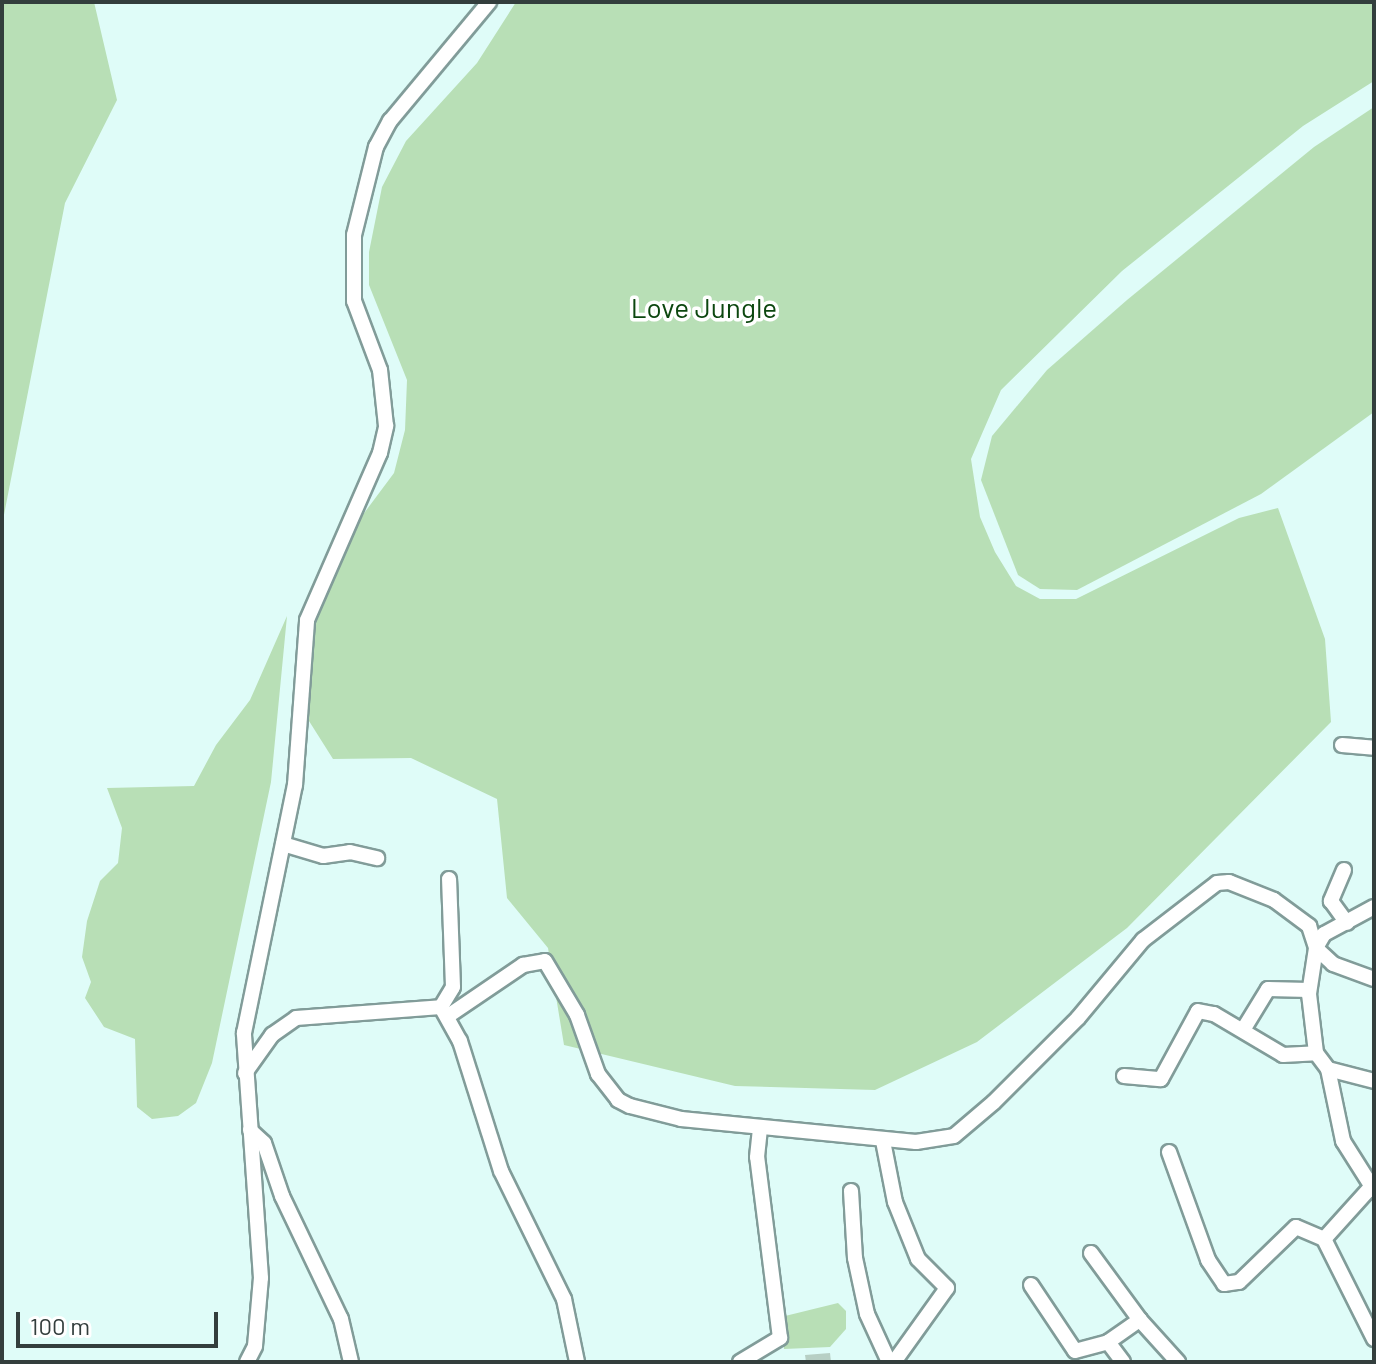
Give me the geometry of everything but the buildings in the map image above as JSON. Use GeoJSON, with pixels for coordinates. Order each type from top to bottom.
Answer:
{"type":"FeatureCollection","features":[{"type":"Feature","properties":{"kind":"street"},"geometry":{"type":"LineString","coordinates":[[247,1362],[255,1346],[261,1301],[244,1033],[299,753],[307,620],[380,453],[386,426],[380,370],[359,324],[351,283],[362,200],[376,147],[390,121],[489,2]]}},
{"type":"Feature","properties":{"kind":"street"},"geometry":{"type":"LineString","coordinates":[[1342,745],[1374,748]]}},
{"type":"Feature","properties":{"kind":"street"},"geometry":{"type":"LineString","coordinates":[[283,844],[323,856],[350,852],[377,858]]}},
{"type":"Feature","properties":{"kind":"street"},"geometry":{"type":"LineString","coordinates":[[1344,870],[1331,901],[1347,923]]}},
{"type":"Feature","properties":{"kind":"street"},"geometry":{"type":"LineString","coordinates":[[449,879],[453,987],[445,1012],[501,1171],[564,1299],[577,1362]]}},
{"type":"Feature","properties":{"kind":"street"},"geometry":{"type":"LineString","coordinates":[[245,1074],[272,1035],[296,1018],[445,1012],[523,965],[545,961],[577,1015],[598,1074],[618,1100],[647,1113],[760,1128],[883,1141],[943,1141],[954,1136],[1078,1018],[1143,940],[1217,883],[1229,882],[1274,900],[1309,926],[1316,948],[1339,968],[1374,979]]}},
{"type":"Feature","properties":{"kind":"street"},"geometry":{"type":"LineString","coordinates":[[1324,1239],[1372,1188],[1343,1141],[1328,1069],[1316,1053],[1309,990],[1316,948],[1324,934],[1374,907]]}},
{"type":"Feature","properties":{"kind":"street"},"geometry":{"type":"LineString","coordinates":[[1243,1030],[1268,989],[1309,990]]}},
{"type":"Feature","properties":{"kind":"street"},"geometry":{"type":"LineString","coordinates":[[1124,1076],[1161,1079],[1198,1011],[1243,1030],[1283,1055],[1316,1053]]}},
{"type":"Feature","properties":{"kind":"street"},"geometry":{"type":"LineString","coordinates":[[1328,1069],[1374,1081]]}},
{"type":"Feature","properties":{"kind":"street"},"geometry":{"type":"LineString","coordinates":[[740,1362],[780,1338],[757,1157],[760,1128]]}},
{"type":"Feature","properties":{"kind":"street"},"geometry":{"type":"LineString","coordinates":[[250,1130],[264,1143],[282,1196],[341,1319],[351,1362]]}},
{"type":"Feature","properties":{"kind":"street"},"geometry":{"type":"LineString","coordinates":[[851,1191],[855,1258],[874,1334],[891,1362],[947,1288],[918,1259],[895,1202],[883,1141]]}},
{"type":"Feature","properties":{"kind":"street"},"geometry":{"type":"LineString","coordinates":[[1169,1152],[1208,1260],[1224,1284],[1239,1282],[1296,1227],[1324,1239],[1374,1339]]}},
{"type":"Feature","properties":{"kind":"street"},"geometry":{"type":"LineString","coordinates":[[1091,1253],[1140,1320],[1178,1362]]}},
{"type":"Feature","properties":{"kind":"street"},"geometry":{"type":"LineString","coordinates":[[1031,1285],[1075,1351],[1108,1342],[1140,1320]]}},
{"type":"Feature","properties":{"kind":"street"},"geometry":{"type":"LineString","coordinates":[[1108,1342],[1123,1362]]}},
{"type":"Feature","properties":{"kind":"green space"},"geometry":{"type":"Polygon","coordinates":[[[2,2],[94,2],[117,100],[65,203],[2,525],[2,2]]]}},
{"type":"Feature","properties":{"kind":"green space","name":"Love Jungle"},"geometry":{"type":"Polygon","coordinates":[[[516,2],[1374,2],[1374,81],[1303,126],[1122,271],[1001,390],[971,459],[980,517],[995,552],[1016,586],[1040,599],[1076,599],[1239,518],[1278,508],[1325,639],[1331,722],[1127,928],[977,1042],[875,1090],[735,1086],[564,1045],[548,948],[507,898],[497,799],[411,758],[333,759],[309,721],[310,635],[350,532],[394,473],[405,430],[407,380],[369,285],[369,252],[382,187],[406,141],[477,63],[516,2]]]}},
{"type":"Feature","properties":{"kind":"green space"},"geometry":{"type":"Polygon","coordinates":[[[1374,107],[1374,412],[1261,494],[1077,590],[1040,589],[1018,575],[981,480],[992,436],[1047,370],[1127,300],[1314,147],[1374,107]]]}},
{"type":"Feature","properties":{"kind":"green space"},"geometry":{"type":"Polygon","coordinates":[[[287,616],[271,782],[212,1063],[196,1103],[178,1116],[152,1119],[137,1107],[135,1039],[104,1027],[85,998],[91,982],[82,957],[87,921],[100,881],[118,863],[122,828],[107,788],[194,786],[216,745],[250,700],[287,616]]]}},
{"type":"Feature","properties":{"kind":"green space"},"geometry":{"type":"Polygon","coordinates":[[[838,1303],[846,1311],[846,1329],[830,1347],[784,1349],[781,1317],[838,1303]]]}}]}
